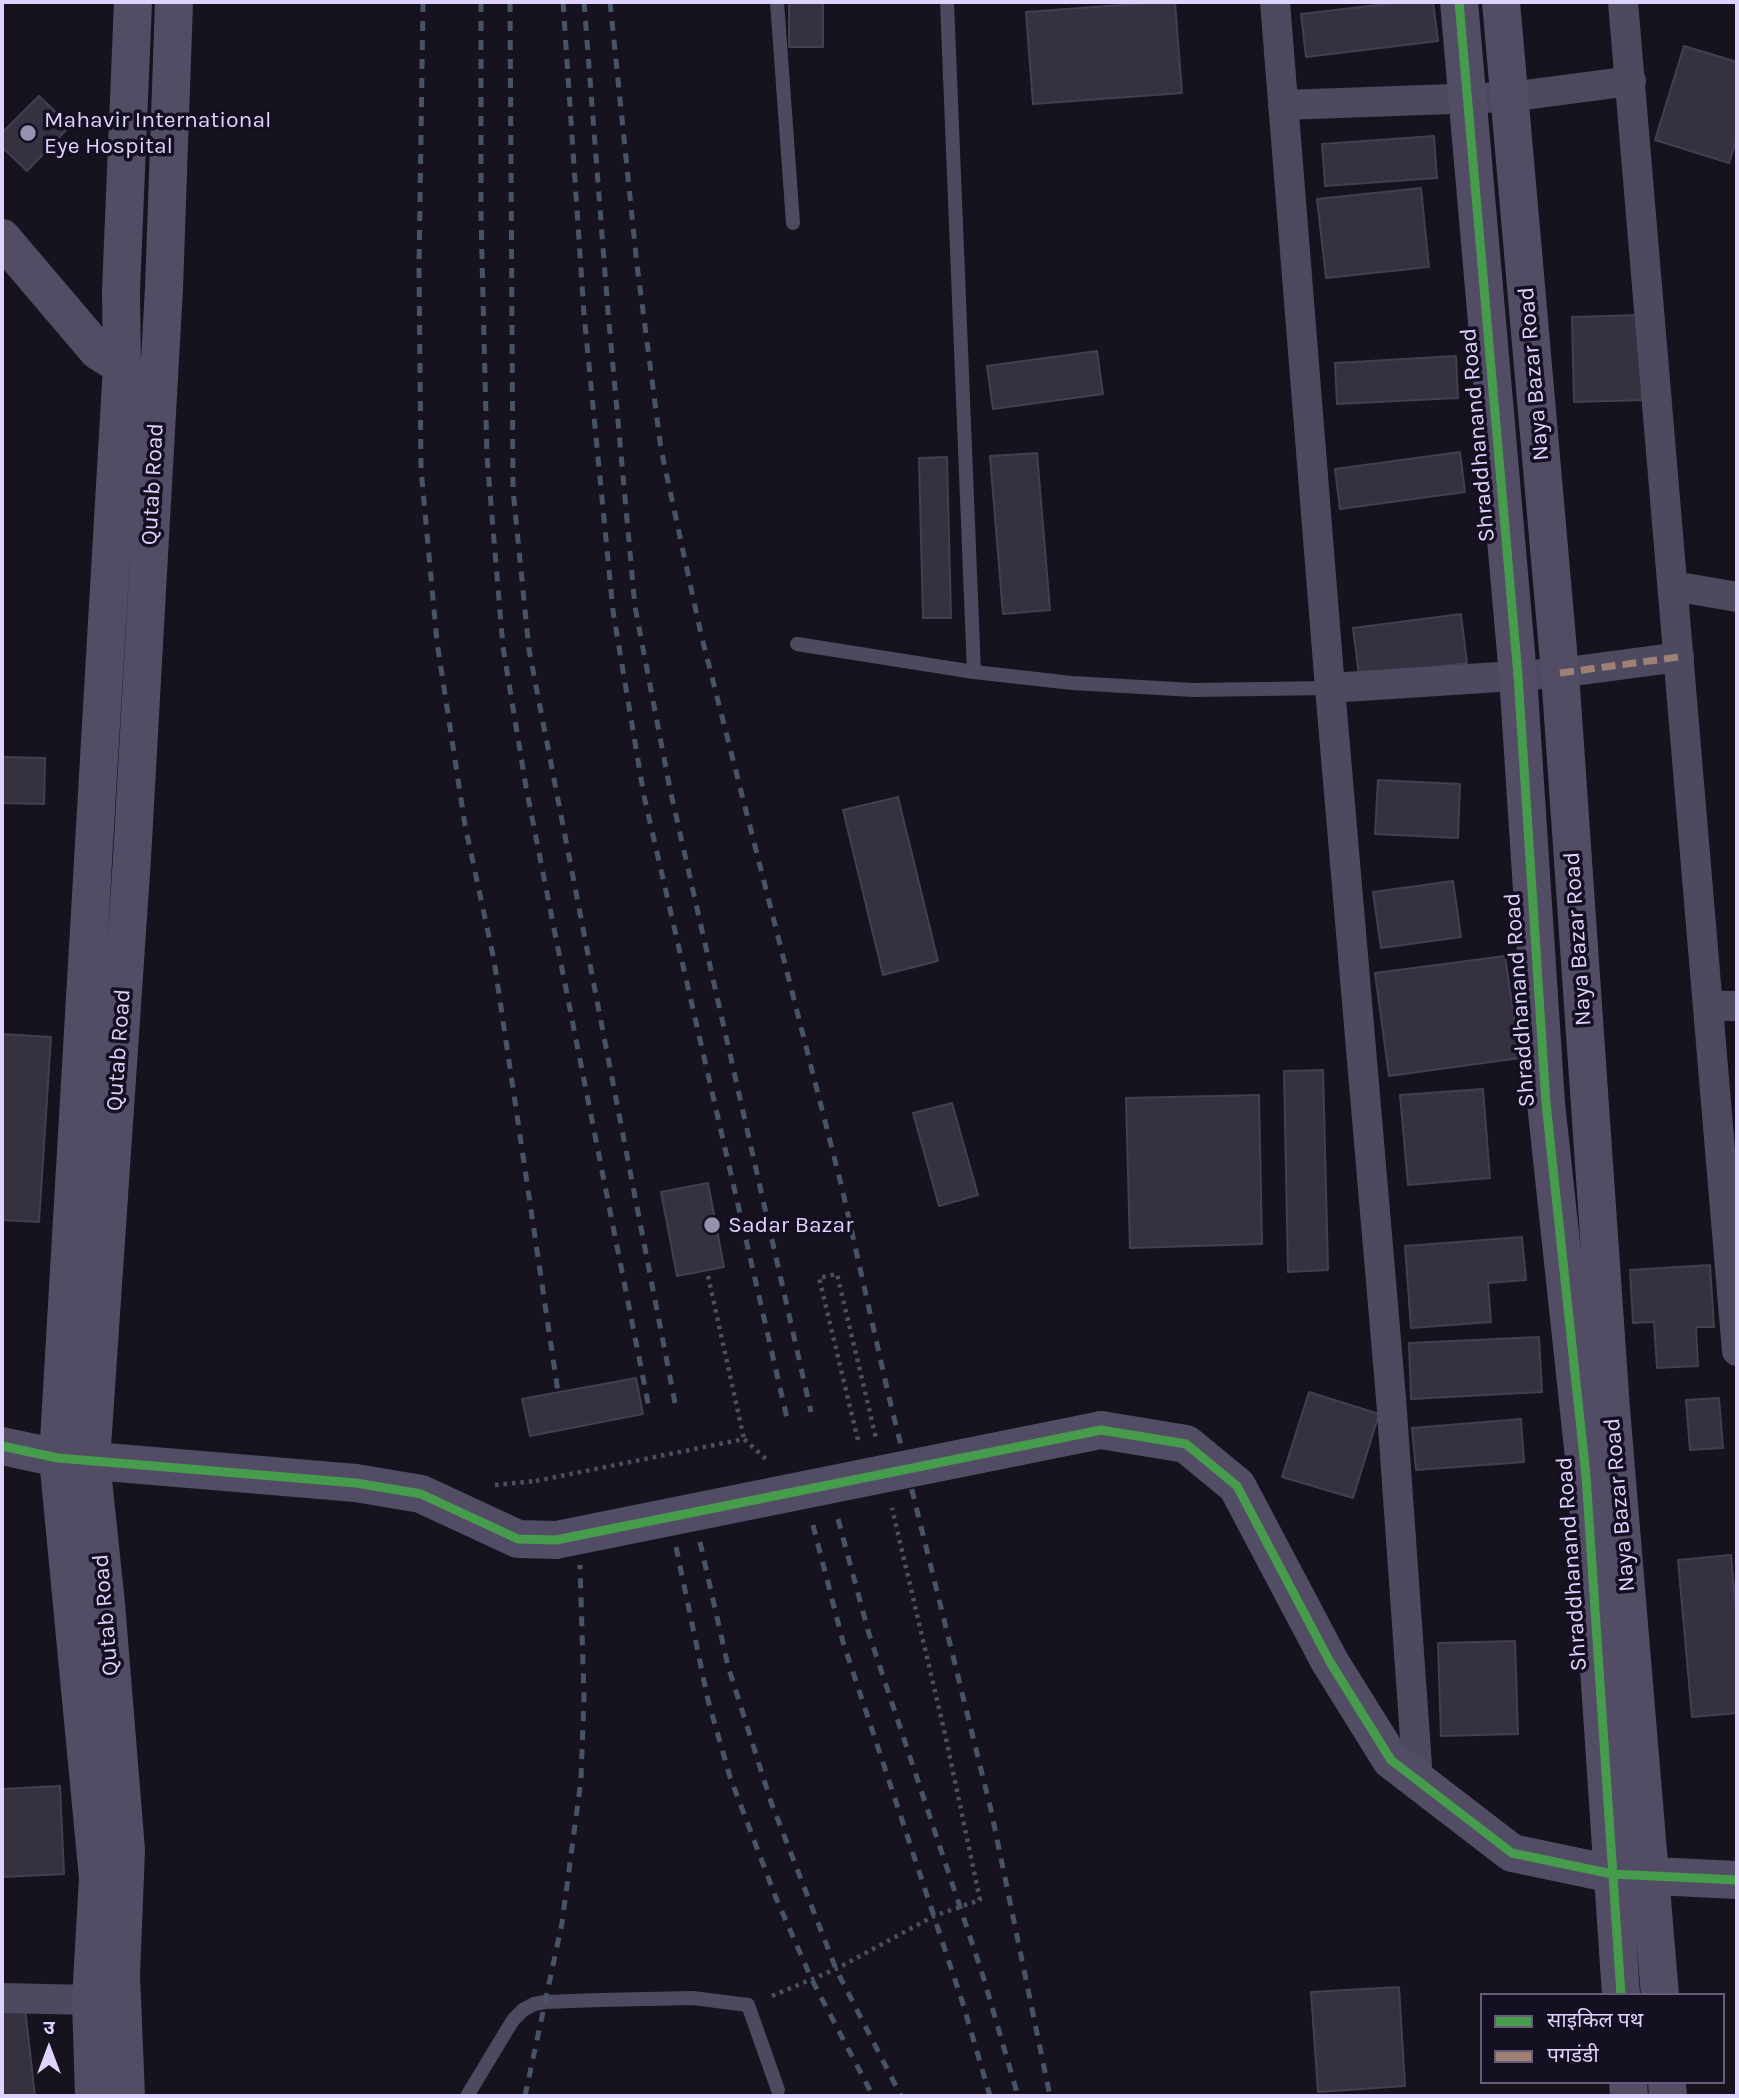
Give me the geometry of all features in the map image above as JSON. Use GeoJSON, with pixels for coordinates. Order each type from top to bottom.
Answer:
{"type":"FeatureCollection","features":[{"type":"Feature","properties":{"kind":"street","name":"Qutab Road"},"geometry":{"type":"LineString","coordinates":[[94,2096],[91,2000],[98,1878],[74,1459],[122,366],[121,291],[133,2]]}},
{"type":"Feature","properties":{"kind":"street","name":"Qutab Road"},"geometry":{"type":"LineString","coordinates":[[126,2096],[121,1975],[126,1850],[106,1604],[74,1459],[140,722],[163,300],[174,2]]}},
{"type":"Feature","properties":{"kind":"street"},"geometry":{"type":"LineString","coordinates":[[1275,2],[1391,1398],[1418,1780]]}},
{"type":"Feature","properties":{"kind":"street","name":"Shraddhanand Road"},"geometry":{"type":"LineString","coordinates":[[1459,2],[1518,676],[1546,1103],[1586,1476],[1621,1993]]}},
{"type":"Feature","properties":{"kind":"street","name":"Naya Bazar Road"},"geometry":{"type":"LineString","coordinates":[[1502,2],[1560,673],[1611,1409],[1652,1877]]}},
{"type":"Feature","properties":{"kind":"street"},"geometry":{"type":"LineString","coordinates":[[1623,2],[1679,657],[1723,1006],[1737,1351]]}},
{"type":"Feature","properties":{"kind":"street"},"geometry":{"type":"LineString","coordinates":[[1283,105],[1509,97],[1631,82]]}},
{"type":"Feature","properties":{"kind":"street"},"geometry":{"type":"LineString","coordinates":[[2,238],[98,351],[122,366]]}},
{"type":"Feature","properties":{"kind":"street"},"geometry":{"type":"LineString","coordinates":[[1673,586],[1737,597]]}},
{"type":"Feature","properties":{"kind":"street"},"geometry":{"type":"LineString","coordinates":[[1330,688],[1560,673],[1679,657]]}},
{"type":"Feature","properties":{"kind":"street"},"geometry":{"type":"LineString","coordinates":[[2,1446],[74,1459],[369,1485],[421,1494],[518,1539],[556,1540],[1101,1430],[1186,1444],[1237,1486],[1330,1662],[1391,1760],[1513,1853],[1612,1874],[1737,1880]]}},
{"type":"Feature","properties":{"kind":"street"},"geometry":{"type":"LineString","coordinates":[[1652,1877],[1660,1993]]}},
{"type":"Feature","properties":{"kind":"street"},"geometry":{"type":"LineString","coordinates":[[2,1998],[91,2000]]}},
{"type":"Feature","properties":{"kind":"lane"},"geometry":{"type":"LineString","coordinates":[[777,2],[793,223]]}},
{"type":"Feature","properties":{"kind":"lane"},"geometry":{"type":"LineString","coordinates":[[947,2],[974,672]]}},
{"type":"Feature","properties":{"kind":"lane"},"geometry":{"type":"LineString","coordinates":[[797,644],[974,672],[1072,683],[1193,690],[1330,688]]}},
{"type":"Feature","properties":{"kind":"lane"},"geometry":{"type":"LineString","coordinates":[[467,2096],[513,2020],[534,2004],[693,1998],[748,2005],[778,2090]]}},
{"type":"Feature","properties":{"kind":"path"},"geometry":{"type":"LineString","coordinates":[[858,1442],[819,1278],[837,1273],[879,1451]]}},
{"type":"Feature","properties":{"kind":"path"},"geometry":{"type":"LineString","coordinates":[[536,1481],[744,1439],[708,1276]]}},
{"type":"Feature","properties":{"kind":"path"},"geometry":{"type":"LineString","coordinates":[[748,2005],[836,1969],[934,1916],[980,1900],[892,1505]]}},
{"type":"Feature","properties":{"kind":"building"},"geometry":{"type":"Polygon","coordinates":[[[789,2],[823,2],[823,47],[789,47],[789,2]]]}},
{"type":"Feature","properties":{"kind":"building"},"geometry":{"type":"Polygon","coordinates":[[[1175,2],[1182,93],[1033,104],[1026,12],[1175,2]]]}},
{"type":"Feature","properties":{"kind":"building"},"geometry":{"type":"Polygon","coordinates":[[[1403,2],[1433,2],[1438,41],[1306,57],[1301,14],[1403,2]]]}},
{"type":"Feature","properties":{"kind":"building"},"geometry":{"type":"Polygon","coordinates":[[[1684,46],[1737,62],[1737,138],[1729,163],[1655,140],[1684,46]]]}},
{"type":"Feature","properties":{"kind":"building"},"geometry":{"type":"Polygon","coordinates":[[[39,96],[70,126],[27,171],[2,147],[2,133],[39,96]]]}},
{"type":"Feature","properties":{"kind":"building"},"geometry":{"type":"Polygon","coordinates":[[[1434,136],[1437,178],[1325,186],[1322,144],[1434,136]]]}},
{"type":"Feature","properties":{"kind":"building"},"geometry":{"type":"Polygon","coordinates":[[[1421,188],[1429,267],[1326,278],[1317,199],[1421,188]]]}},
{"type":"Feature","properties":{"kind":"building"},"geometry":{"type":"Polygon","coordinates":[[[1642,315],[1645,400],[1574,402],[1572,317],[1642,315]]]}},
{"type":"Feature","properties":{"kind":"building"},"geometry":{"type":"Polygon","coordinates":[[[1097,351],[1103,394],[993,409],[987,366],[1097,351]]]}},
{"type":"Feature","properties":{"kind":"building"},"geometry":{"type":"Polygon","coordinates":[[[1456,356],[1458,398],[1337,404],[1335,363],[1456,356]]]}},
{"type":"Feature","properties":{"kind":"building"},"geometry":{"type":"Polygon","coordinates":[[[1460,452],[1465,492],[1340,509],[1335,469],[1460,452]]]}},
{"type":"Feature","properties":{"kind":"building"},"geometry":{"type":"Polygon","coordinates":[[[1037,453],[1050,610],[1003,614],[990,456],[1037,453]]]}},
{"type":"Feature","properties":{"kind":"building"},"geometry":{"type":"Polygon","coordinates":[[[947,457],[951,618],[923,618],[919,458],[947,457]]]}},
{"type":"Feature","properties":{"kind":"building"},"geometry":{"type":"Polygon","coordinates":[[[1461,614],[1467,663],[1359,676],[1353,628],[1461,614]]]}},
{"type":"Feature","properties":{"kind":"building"},"geometry":{"type":"Polygon","coordinates":[[[2,757],[45,758],[44,804],[2,803],[2,757]]]}},
{"type":"Feature","properties":{"kind":"building"},"geometry":{"type":"Polygon","coordinates":[[[1378,780],[1460,784],[1458,838],[1375,834],[1378,780]]]}},
{"type":"Feature","properties":{"kind":"building"},"geometry":{"type":"Polygon","coordinates":[[[898,797],[938,961],[883,975],[843,810],[898,797]]]}},
{"type":"Feature","properties":{"kind":"building"},"geometry":{"type":"Polygon","coordinates":[[[1453,881],[1461,937],[1381,948],[1373,892],[1453,881]]]}},
{"type":"Feature","properties":{"kind":"building"},"geometry":{"type":"Polygon","coordinates":[[[1505,956],[1520,1058],[1389,1076],[1375,973],[1505,956]]]}},
{"type":"Feature","properties":{"kind":"building"},"geometry":{"type":"Polygon","coordinates":[[[2,1034],[51,1037],[39,1222],[2,1220],[2,1034]]]}},
{"type":"Feature","properties":{"kind":"building"},"geometry":{"type":"Polygon","coordinates":[[[1323,1070],[1328,1270],[1288,1272],[1284,1071],[1323,1070]]]}},
{"type":"Feature","properties":{"kind":"building"},"geometry":{"type":"Polygon","coordinates":[[[1483,1089],[1490,1178],[1408,1185],[1400,1095],[1483,1089]]]}},
{"type":"Feature","properties":{"kind":"building"},"geometry":{"type":"Polygon","coordinates":[[[1259,1095],[1262,1244],[1130,1248],[1126,1098],[1259,1095]]]}},
{"type":"Feature","properties":{"kind":"building"},"geometry":{"type":"Polygon","coordinates":[[[952,1103],[978,1195],[939,1206],[913,1113],[952,1103]]]}},
{"type":"Feature","properties":{"kind":"building"},"geometry":{"type":"Polygon","coordinates":[[[708,1183],[724,1267],[677,1276],[661,1192],[708,1183]]]}},
{"type":"Feature","properties":{"kind":"building"},"geometry":{"type":"Polygon","coordinates":[[[1522,1237],[1526,1280],[1488,1283],[1491,1322],[1411,1328],[1405,1246],[1522,1237]]]}},
{"type":"Feature","properties":{"kind":"building"},"geometry":{"type":"Polygon","coordinates":[[[1710,1265],[1714,1327],[1696,1327],[1698,1366],[1657,1368],[1654,1322],[1633,1323],[1630,1270],[1710,1265]]]}},
{"type":"Feature","properties":{"kind":"building"},"geometry":{"type":"Polygon","coordinates":[[[1539,1337],[1542,1392],[1411,1399],[1409,1343],[1539,1337]]]}},
{"type":"Feature","properties":{"kind":"building"},"geometry":{"type":"Polygon","coordinates":[[[636,1378],[643,1414],[530,1436],[522,1399],[636,1378]]]}},
{"type":"Feature","properties":{"kind":"building"},"geometry":{"type":"Polygon","coordinates":[[[1309,1392],[1379,1414],[1353,1498],[1282,1477],[1309,1392]]]}},
{"type":"Feature","properties":{"kind":"building"},"geometry":{"type":"Polygon","coordinates":[[[1719,1398],[1723,1448],[1690,1450],[1686,1400],[1719,1398]]]}},
{"type":"Feature","properties":{"kind":"building"},"geometry":{"type":"Polygon","coordinates":[[[1521,1419],[1524,1462],[1416,1470],[1412,1428],[1521,1419]]]}},
{"type":"Feature","properties":{"kind":"building"},"geometry":{"type":"Polygon","coordinates":[[[1731,1555],[1737,1622],[1737,1713],[1692,1717],[1678,1560],[1731,1555]]]}},
{"type":"Feature","properties":{"kind":"building"},"geometry":{"type":"Polygon","coordinates":[[[1515,1641],[1518,1734],[1441,1736],[1438,1643],[1515,1641]]]}},
{"type":"Feature","properties":{"kind":"building"},"geometry":{"type":"Polygon","coordinates":[[[60,1786],[64,1874],[2,1877],[2,1789],[60,1786]]]}},
{"type":"Feature","properties":{"kind":"building"},"geometry":{"type":"Polygon","coordinates":[[[1399,1987],[1405,2086],[1318,2092],[1311,1992],[1399,1987]]]}},
{"type":"Feature","properties":{"kind":"building"},"geometry":{"type":"Polygon","coordinates":[[[2,2008],[25,2008],[35,2096],[2,2096],[2,2008]]]}},
{"type":"Feature","properties":{"kind":"railway"},"geometry":{"type":"LineString","coordinates":[[423,2],[419,268],[421,469],[437,642],[465,825],[494,960],[558,1392]]}},
{"type":"Feature","properties":{"kind":"railway"},"geometry":{"type":"LineString","coordinates":[[481,2],[481,218],[487,457],[503,647],[526,787],[649,1408]]}},
{"type":"Feature","properties":{"kind":"railway"},"geometry":{"type":"LineString","coordinates":[[510,2],[513,490],[529,650],[675,1403]]}},
{"type":"Feature","properties":{"kind":"railway"},"geometry":{"type":"LineString","coordinates":[[563,2],[584,314],[613,611],[644,796],[787,1418]]}},
{"type":"Feature","properties":{"kind":"railway"},"geometry":{"type":"LineString","coordinates":[[584,2],[608,312],[635,607],[670,789],[811,1412]]}},
{"type":"Feature","properties":{"kind":"railway"},"geometry":{"type":"LineString","coordinates":[[610,2],[637,265],[661,449],[701,634],[842,1188],[888,1393],[991,1810],[1050,2096]]}},
{"type":"Feature","properties":{"kind":"railway"},"geometry":{"type":"LineString","coordinates":[[838,1519],[869,1634],[983,1976],[1018,2096]]}},
{"type":"Feature","properties":{"kind":"railway"},"geometry":{"type":"LineString","coordinates":[[813,1525],[843,1642],[963,2004],[990,2096]]}},
{"type":"Feature","properties":{"kind":"railway"},"geometry":{"type":"LineString","coordinates":[[700,1542],[728,1666],[771,1802],[836,1969],[901,2096]]}},
{"type":"Feature","properties":{"kind":"railway"},"geometry":{"type":"LineString","coordinates":[[676,1547],[708,1700],[730,1777],[776,1898],[812,1980],[873,2096]]}},
{"type":"Feature","properties":{"kind":"railway"},"geometry":{"type":"LineString","coordinates":[[525,2096],[562,1923],[581,1780],[584,1696],[580,1565]]}},
{"type":"Feature","properties":{"kind":"marked path"},"geometry":{"type":"LineString","coordinates":[[1560,673],[1679,657]]}},
{"type":"Feature","properties":{"kind":"cycle path"},"geometry":{"type":"LineString","coordinates":[[1459,2],[1518,676],[1546,1103],[1586,1476],[1621,1993]]}},
{"type":"Feature","properties":{"kind":"cycle path"},"geometry":{"type":"LineString","coordinates":[[2,1446],[58,1458],[356,1483],[421,1494],[518,1539],[556,1540],[1101,1430],[1186,1444],[1237,1486],[1330,1662],[1391,1760],[1512,1853],[1612,1874],[1737,1880]]}},
{"type":"Feature","properties":{"kind":"place","name":"Mahavir International Eye Hospital"},"geometry":{"type":"Point","coordinates":[28,133]}},
{"type":"Feature","properties":{"kind":"place","name":"Sadar Bazar"},"geometry":{"type":"Point","coordinates":[712,1225]}}]}
